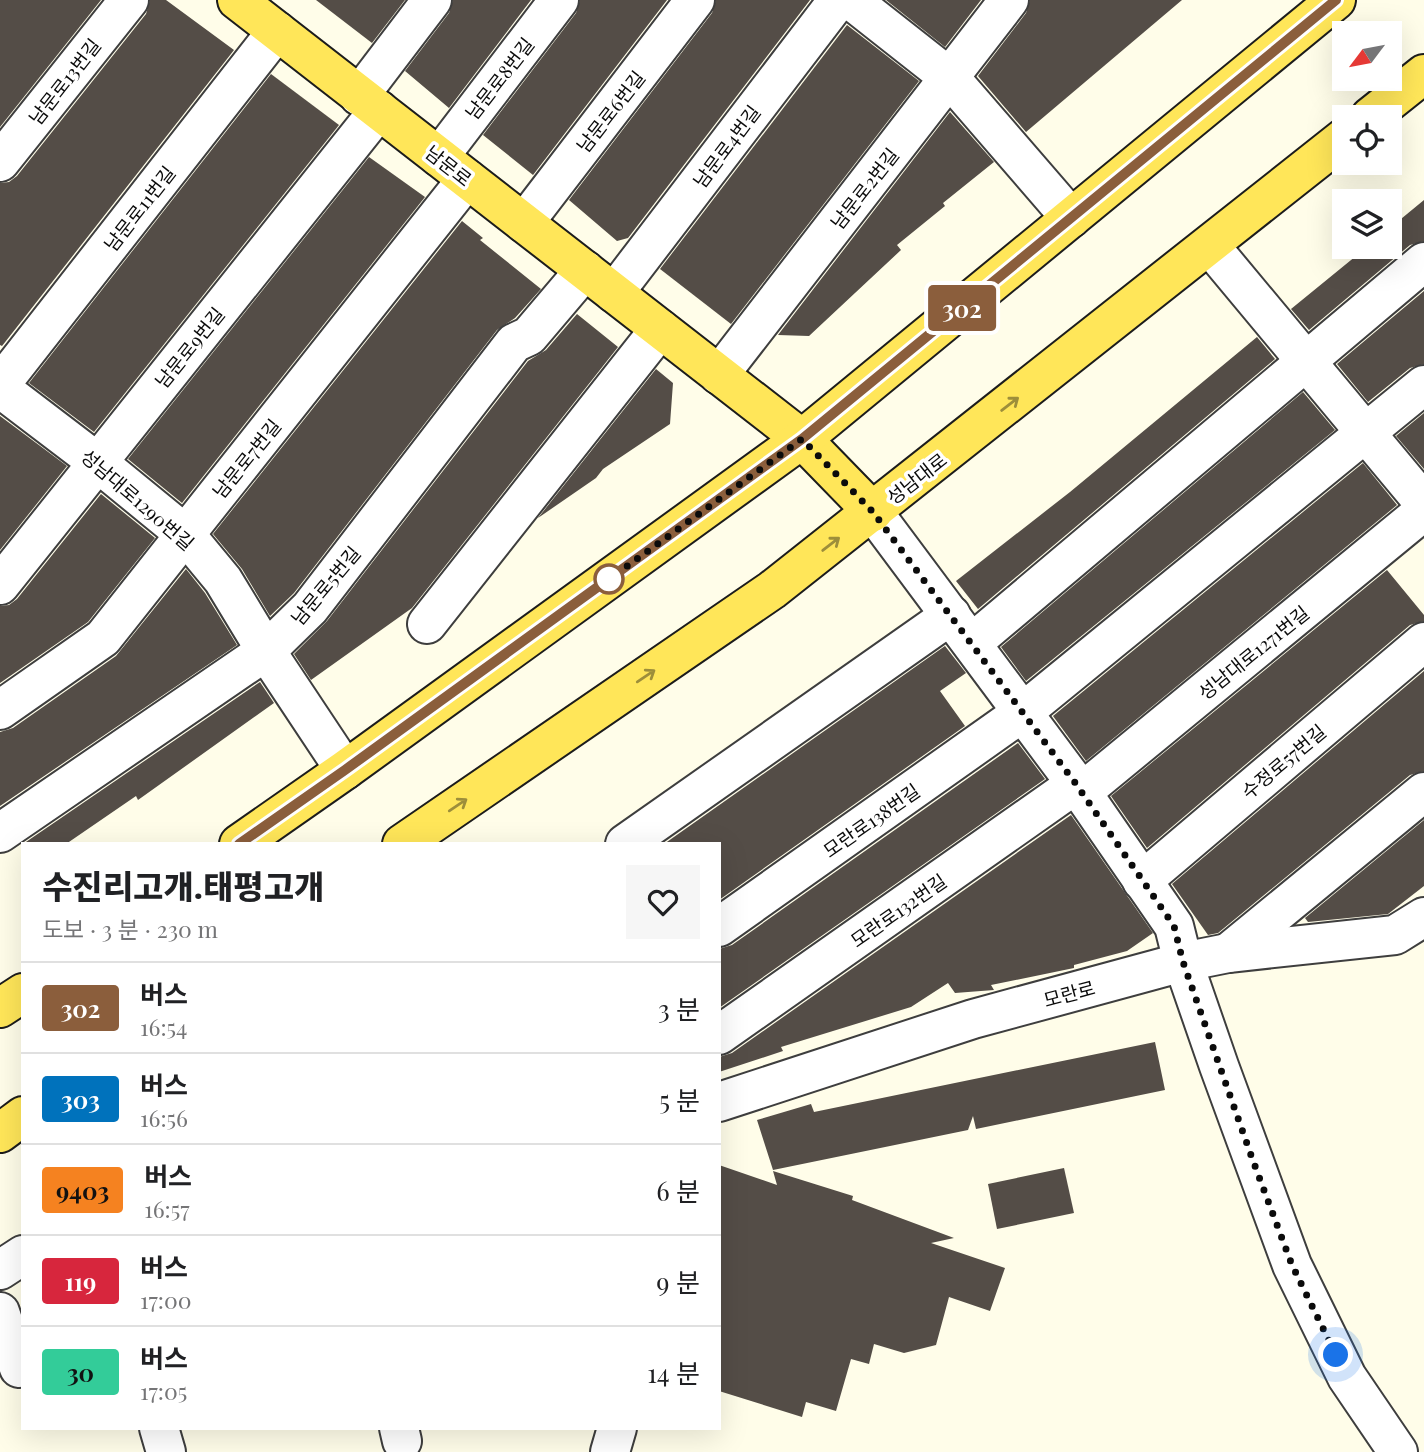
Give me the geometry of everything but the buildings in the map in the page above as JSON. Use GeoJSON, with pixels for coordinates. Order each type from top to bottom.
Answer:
{"type":"FeatureCollection","features":[{"type":"Feature","properties":{"kind":"main road","name":"남문로"},"geometry":{"type":"LineString","coordinates":[[237,0],[278,19],[369,103],[802,439],[873,512]]}},
{"type":"Feature","properties":{"kind":"main road"},"geometry":{"type":"LineString","coordinates":[[242,842],[802,439],[1336,0]]}},
{"type":"Feature","properties":{"kind":"main road"},"geometry":{"type":"LineString","coordinates":[[1385,105],[1424,74]]}},
{"type":"Feature","properties":{"kind":"main road","name":"성남대로"},"geometry":{"type":"LineString","coordinates":[[405,842],[772,590],[1332,148]]}},
{"type":"Feature","properties":{"kind":"main road"},"geometry":{"type":"LineString","coordinates":[[0,1008],[21,994]]}},
{"type":"Feature","properties":{"kind":"main road"},"geometry":{"type":"LineString","coordinates":[[0,1133],[21,1117]]}},
{"type":"Feature","properties":{"kind":"street","name":"남문로13번길"},"geometry":{"type":"LineString","coordinates":[[0,162],[129,0]]}},
{"type":"Feature","properties":{"kind":"street","name":"남문로9번길"},"geometry":{"type":"LineString","coordinates":[[0,585],[97,462],[369,103],[432,0]]}},
{"type":"Feature","properties":{"kind":"street","name":"남문로8번길"},"geometry":{"type":"LineString","coordinates":[[453,168],[559,0]]}},
{"type":"Feature","properties":{"kind":"street","name":"남문로6번길"},"geometry":{"type":"LineString","coordinates":[[524,223],[695,0]]}},
{"type":"Feature","properties":{"kind":"street","name":"남문로4번길"},"geometry":{"type":"LineString","coordinates":[[599,282],[838,0]]}},
{"type":"Feature","properties":{"kind":"street"},"geometry":{"type":"LineString","coordinates":[[851,0],[950,78],[1071,218]]}},
{"type":"Feature","properties":{"kind":"street","name":"남문로2번길"},"geometry":{"type":"LineString","coordinates":[[719,374],[1009,0]]}},
{"type":"Feature","properties":{"kind":"street","name":"남문로11번길"},"geometry":{"type":"LineString","coordinates":[[0,387],[278,19]]}},
{"type":"Feature","properties":{"kind":"street","name":"남문로7번길"},"geometry":{"type":"LineString","coordinates":[[0,710],[103,638],[185,534],[453,168]]}},
{"type":"Feature","properties":{"kind":"street"},"geometry":{"type":"LineString","coordinates":[[1210,246],[1424,503]]}},
{"type":"Feature","properties":{"kind":"street"},"geometry":{"type":"LineString","coordinates":[[628,842],[961,629],[1307,362],[1424,262]]}},
{"type":"Feature","properties":{"kind":"street","name":"남문로5번길"},"geometry":{"type":"LineString","coordinates":[[0,833],[266,651],[310,608],[514,343],[529,336],[599,282]]}},
{"type":"Feature","properties":{"kind":"street"},"geometry":{"type":"LineString","coordinates":[[427,624],[660,329]]}},
{"type":"Feature","properties":{"kind":"street"},"geometry":{"type":"LineString","coordinates":[[1023,712],[1424,385]]}},
{"type":"Feature","properties":{"kind":"street","name":"성남대로1290번길"},"geometry":{"type":"LineString","coordinates":[[0,387],[185,534],[223,580],[266,651],[345,770]]}},
{"type":"Feature","properties":{"kind":"street","name":"성남대로1271번길"},"geometry":{"type":"LineString","coordinates":[[1079,788],[1424,511]]}},
{"type":"Feature","properties":{"kind":"street"},"geometry":{"type":"LineString","coordinates":[[873,512],[1079,788],[1174,926],[1183,962],[1292,1265],[1347,1377],[1398,1452]]}},
{"type":"Feature","properties":{"kind":"street","name":"수정로57번길"},"geometry":{"type":"LineString","coordinates":[[1142,881],[1424,642]]}},
{"type":"Feature","properties":{"kind":"street","name":"모란로138번길"},"geometry":{"type":"LineString","coordinates":[[721,926],[1023,712]]}},
{"type":"Feature","properties":{"kind":"street","name":"모란로132번길"},"geometry":{"type":"LineString","coordinates":[[721,1034],[1079,788]]}},
{"type":"Feature","properties":{"kind":"street"},"geometry":{"type":"LineString","coordinates":[[1228,953],[1424,792]]}},
{"type":"Feature","properties":{"kind":"street","name":"모란로"},"geometry":{"type":"LineString","coordinates":[[721,1101],[973,1019],[1183,962],[1228,953],[1395,935],[1424,917]]}},
{"type":"Feature","properties":{"kind":"street"},"geometry":{"type":"LineString","coordinates":[[0,1270],[21,1256]]}},
{"type":"Feature","properties":{"kind":"street"},"geometry":{"type":"LineString","coordinates":[[0,1312],[14,1371]]}},
{"type":"Feature","properties":{"kind":"street"},"geometry":{"type":"LineString","coordinates":[[160,1430],[166,1452]]}},
{"type":"Feature","properties":{"kind":"street"},"geometry":{"type":"LineString","coordinates":[[610,1452],[616,1430]]}},
{"type":"Feature","properties":{"kind":"bus line","name":"302"},"geometry":{"type":"LineString","coordinates":[[242,842],[802,439],[1336,0]]}},
{"type":"Feature","properties":{"kind":"route"},"geometry":{"type":"LineString","coordinates":[[609,579],[802,439],[873,512],[1076,784],[1174,926],[1183,962],[1292,1265],[1336,1355]]}}]}
